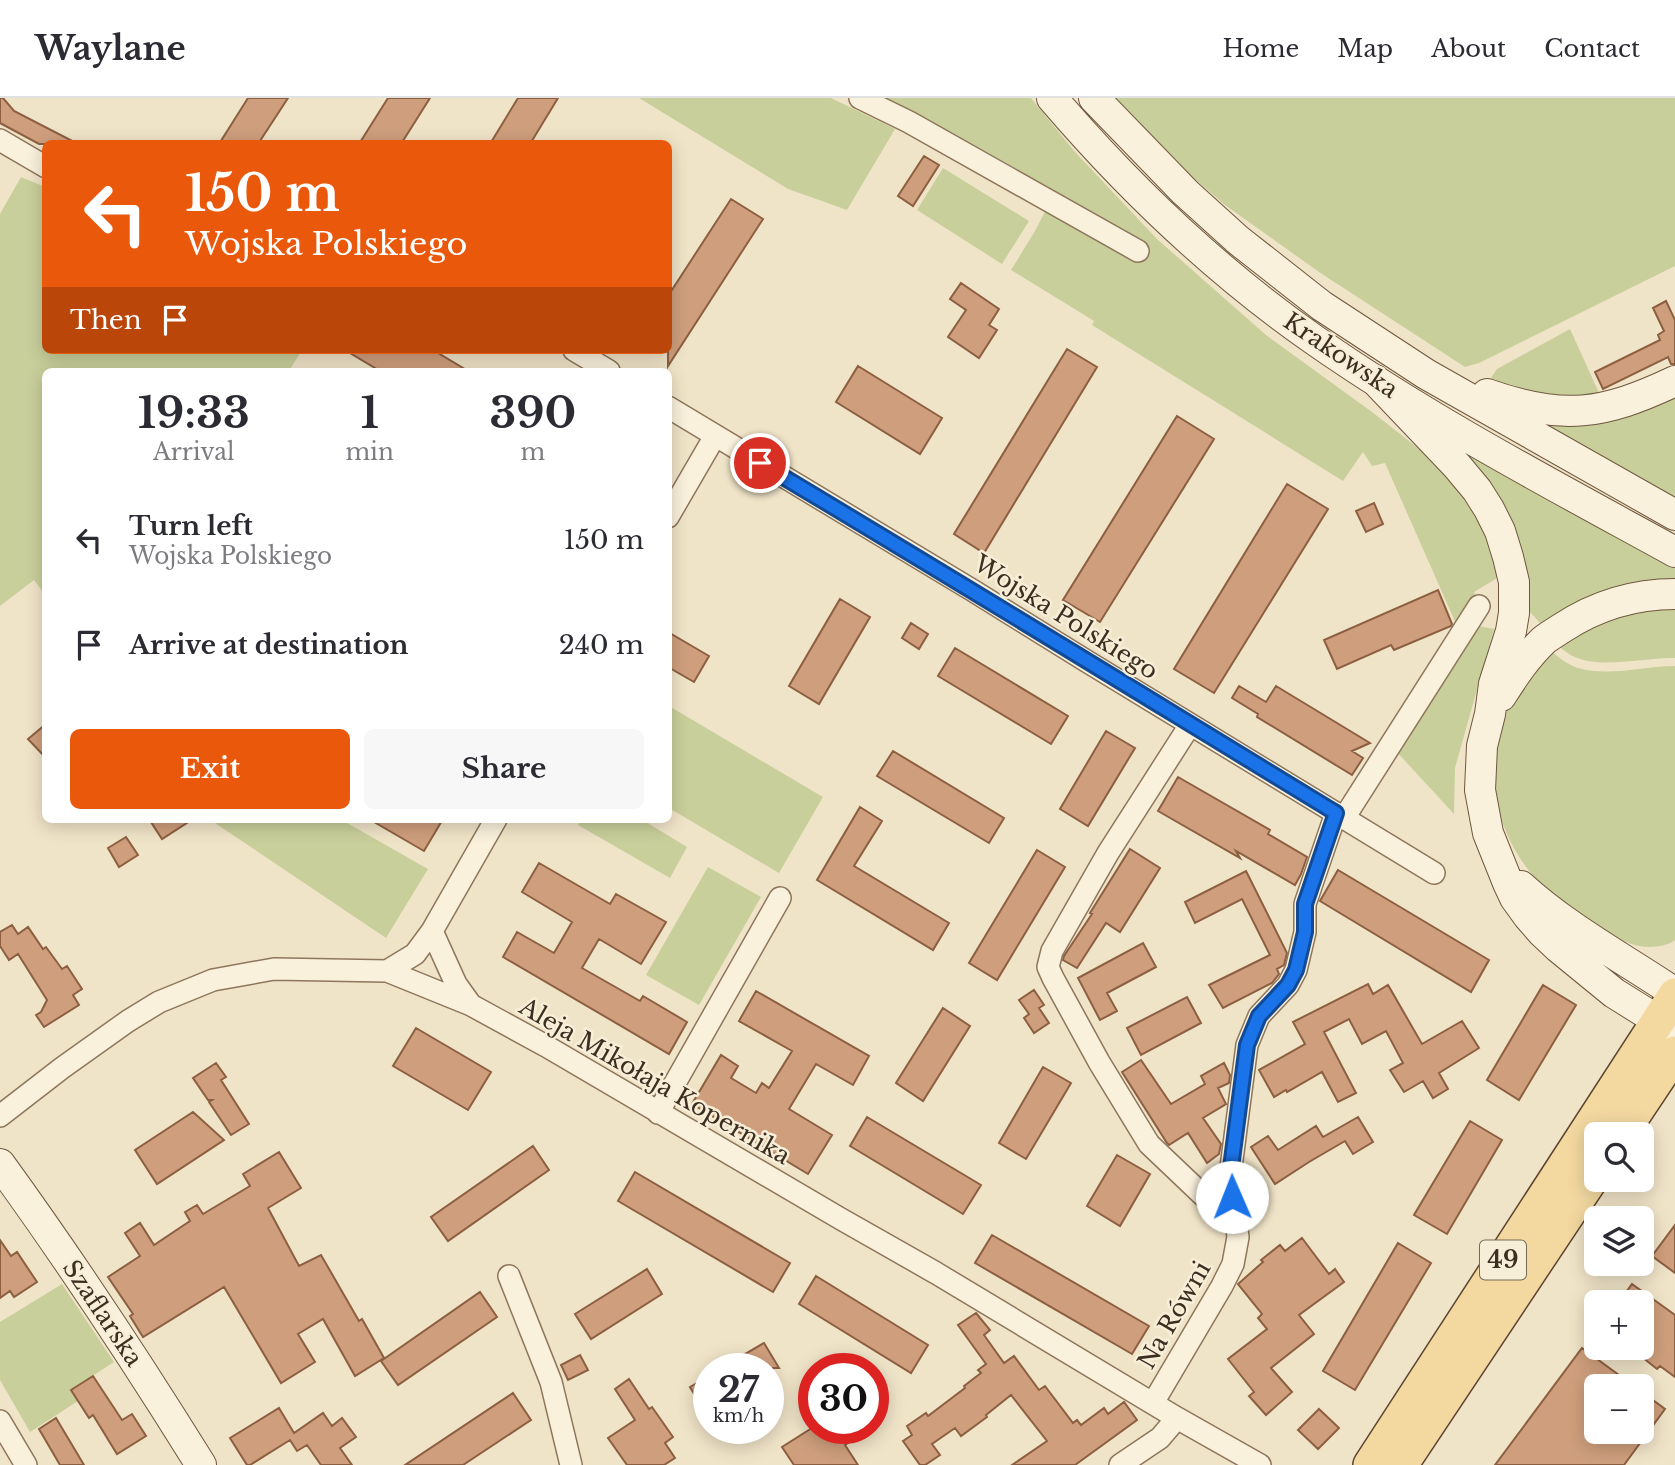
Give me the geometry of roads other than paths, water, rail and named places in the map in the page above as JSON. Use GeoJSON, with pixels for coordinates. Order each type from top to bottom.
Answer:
{"type":"FeatureCollection","features":[{"type":"Feature","properties":{"kind":"main road","name":"Krakowska"},"geometry":{"type":"LineString","coordinates":[[1052,98],[1143,197],[1214,262],[1291,323],[1375,380],[1675,552]]}},
{"type":"Feature","properties":{"kind":"main road","name":"Krakowska"},"geometry":{"type":"LineString","coordinates":[[1094,98],[1175,182],[1238,240],[1322,306],[1426,374],[1675,514]]}},
{"type":"Feature","properties":{"kind":"main road"},"geometry":{"type":"LineString","coordinates":[[1426,374],[1531,408],[1579,412],[1603,409],[1628,401],[1675,381]]}},
{"type":"Feature","properties":{"kind":"main road"},"geometry":{"type":"LineString","coordinates":[[1375,380],[1477,490],[1500,531],[1508,556],[1514,582],[1514,613],[1494,684],[1482,746],[1480,790],[1488,833],[1516,898],[1541,931],[1614,993],[1671,1010]]}},
{"type":"Feature","properties":{"kind":"main road"},"geometry":{"type":"LineString","coordinates":[[1490,714],[1519,667],[1546,638],[1585,614],[1608,604],[1633,597],[1675,594]]}},
{"type":"Feature","properties":{"kind":"main road"},"geometry":{"type":"LineString","coordinates":[[1503,869],[1541,904],[1671,1010]]}},
{"type":"Feature","properties":{"kind":"main road"},"geometry":{"type":"LineString","coordinates":[[1614,993],[1627,1024],[1662,1063]]}},
{"type":"Feature","properties":{"kind":"main road","name":"49"},"geometry":{"type":"LineString","coordinates":[[1628,1122],[1662,1063],[1671,1010]]}},
{"type":"Feature","properties":{"kind":"main road","name":"49"},"geometry":{"type":"LineString","coordinates":[[1370,1465],[1662,1063]]}},
{"type":"Feature","properties":{"kind":"main road","name":"Szaflarska"},"geometry":{"type":"LineString","coordinates":[[0,1164],[65,1256],[201,1465]]}},
{"type":"Feature","properties":{"kind":"main road","name":"49"},"geometry":{"type":"LineString","coordinates":[[1401,1465],[1584,1190]]}},
{"type":"Feature","properties":{"kind":"street"},"geometry":{"type":"LineString","coordinates":[[860,98],[909,122],[1138,251]]}},
{"type":"Feature","properties":{"kind":"street"},"geometry":{"type":"LineString","coordinates":[[0,139],[42,165]]}},
{"type":"Feature","properties":{"kind":"street"},"geometry":{"type":"LineString","coordinates":[[581,354],[604,368]]}},
{"type":"Feature","properties":{"kind":"street","name":"Wojska Polskiego"},"geometry":{"type":"LineString","coordinates":[[672,409],[963,584],[1434,873]]}},
{"type":"Feature","properties":{"kind":"street"},"geometry":{"type":"LineString","coordinates":[[672,510],[715,436]]}},
{"type":"Feature","properties":{"kind":"street","name":"Na Równi"},"geometry":{"type":"LineString","coordinates":[[1153,1403],[1233,1264],[1238,1237],[1230,1175],[1247,1045],[1259,1016],[1288,985],[1296,970],[1305,932],[1305,904],[1340,815],[1479,606]]}},
{"type":"Feature","properties":{"kind":"street"},"geometry":{"type":"LineString","coordinates":[[1190,725],[1108,853],[1052,951],[1048,967],[1099,1062],[1149,1144],[1210,1202],[1234,1219]]}},
{"type":"Feature","properties":{"kind":"street"},"geometry":{"type":"LineString","coordinates":[[387,971],[415,954],[432,931],[494,823]]}},
{"type":"Feature","properties":{"kind":"street"},"geometry":{"type":"LineString","coordinates":[[658,1113],[780,898]]}},
{"type":"Feature","properties":{"kind":"street"},"geometry":{"type":"LineString","coordinates":[[432,931],[456,984],[471,1005]]}},
{"type":"Feature","properties":{"kind":"street","name":"Aleja Mikołaja Kopernika"},"geometry":{"type":"LineString","coordinates":[[0,1116],[128,1021],[159,1002],[213,980],[274,970],[387,971],[471,1005],[546,1046],[1260,1465]]}},
{"type":"Feature","properties":{"kind":"street"},"geometry":{"type":"LineString","coordinates":[[509,1276],[551,1382],[571,1465]]}},
{"type":"Feature","properties":{"kind":"street"},"geometry":{"type":"LineString","coordinates":[[1120,1465],[1160,1438],[1177,1418]]}},
{"type":"Feature","properties":{"kind":"street"},"geometry":{"type":"LineString","coordinates":[[0,1421],[26,1465]]}}]}
